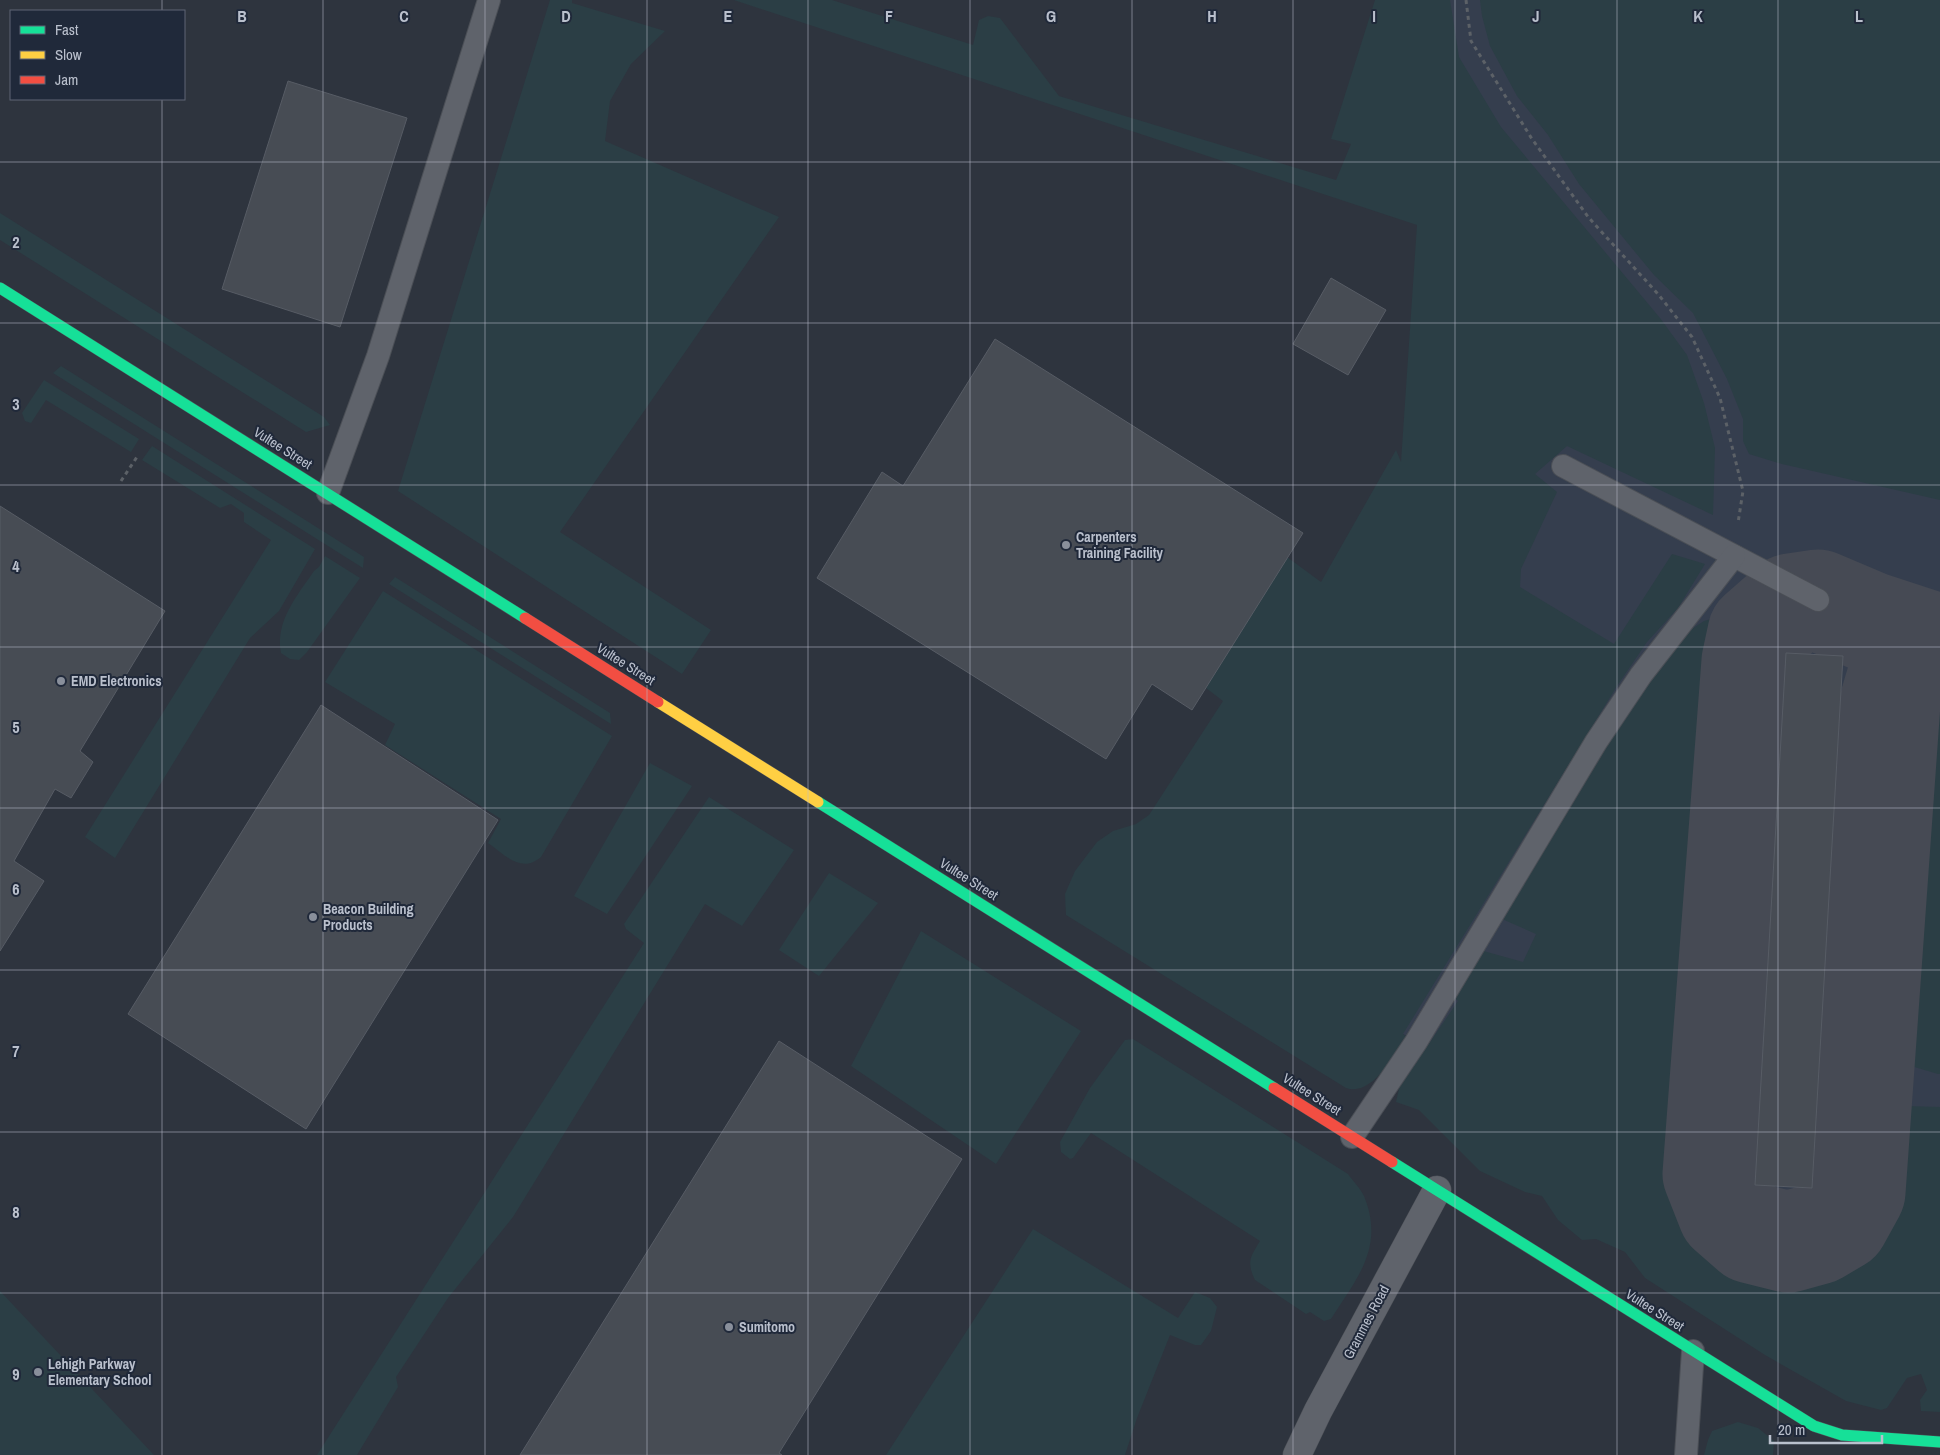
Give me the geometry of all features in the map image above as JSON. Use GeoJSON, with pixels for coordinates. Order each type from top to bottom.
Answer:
{"type":"FeatureCollection","features":[{"type":"Feature","properties":{"kind":"street","name":"Vultee Street"},"geometry":{"type":"LineString","coordinates":[[0,288],[1693,1352],[1814,1426],[1842,1435],[1940,1442]]}},
{"type":"Feature","properties":{"kind":"street","name":"Grammes Road"},"geometry":{"type":"LineString","coordinates":[[1298,1455],[1318,1411],[1437,1190]]}},
{"type":"Feature","properties":{"kind":"lane"},"geometry":{"type":"LineString","coordinates":[[328,493],[378,356],[489,0]]}},
{"type":"Feature","properties":{"kind":"lane"},"geometry":{"type":"LineString","coordinates":[[1563,466],[1818,600]]}},
{"type":"Feature","properties":{"kind":"lane"},"geometry":{"type":"LineString","coordinates":[[1352,1137],[1416,1042],[1596,742],[1641,675],[1734,556]]}},
{"type":"Feature","properties":{"kind":"lane"},"geometry":{"type":"LineString","coordinates":[[1686,1455],[1693,1352]]}},
{"type":"Feature","properties":{"kind":"path"},"geometry":{"type":"LineString","coordinates":[[1466,0],[1471,41],[1532,139],[1589,218],[1658,294],[1692,337],[1720,398],[1742,491],[1734,556]]}},
{"type":"Feature","properties":{"kind":"path"},"geometry":{"type":"LineString","coordinates":[[121,482],[137,457]]}},
{"type":"Feature","properties":{"kind":"shaded area"},"geometry":{"type":"Polygon","coordinates":[[[550,0],[572,0],[572,3],[665,31],[631,64],[610,101],[605,141],[779,217],[560,532],[711,630],[682,674],[398,491],[550,0]]]}},
{"type":"Feature","properties":{"kind":"shaded area"},"geometry":{"type":"Polygon","coordinates":[[[734,0],[832,0],[973,45],[979,20],[988,16],[1000,18],[1059,96],[1336,180],[1351,144],[1331,139],[1375,0],[1450,0],[1459,57],[1501,127],[1660,318],[1687,355],[1704,403],[1715,448],[1713,515],[1567,446],[1535,474],[1557,492],[1521,569],[1520,587],[1614,644],[1672,554],[1705,564],[1678,608],[1647,642],[1617,686],[1403,1034],[1407,1037],[1381,1073],[1365,1086],[1356,1089],[1346,1088],[1066,915],[1065,894],[1075,871],[1097,842],[1113,831],[1136,824],[1149,815],[1223,701],[1206,688],[1287,557],[1321,582],[1396,450],[1401,462],[1417,225],[734,0]]]}},
{"type":"Feature","properties":{"kind":"shaded area"},"geometry":{"type":"Polygon","coordinates":[[[1433,0],[1940,0],[1940,1338],[1803,1322],[1440,1057],[1390,1026],[1433,0]]]}},
{"type":"Feature","properties":{"kind":"shaded area"},"geometry":{"type":"Polygon","coordinates":[[[1480,0],[1940,0],[1940,500],[1782,464],[1749,454],[1743,441],[1743,419],[1727,379],[1693,313],[1654,275],[1579,184],[1548,135],[1517,96],[1490,46],[1480,0]]]}},
{"type":"Feature","properties":{"kind":"shaded area"},"geometry":{"type":"Polygon","coordinates":[[[0,213],[324,417],[330,425],[306,432],[0,240],[0,213]]]}},
{"type":"Feature","properties":{"kind":"shaded area"},"geometry":{"type":"Polygon","coordinates":[[[61,366],[364,557],[363,568],[53,373],[61,366]]]}},
{"type":"Feature","properties":{"kind":"shaded area"},"geometry":{"type":"Polygon","coordinates":[[[44,380],[139,439],[131,452],[46,400],[31,423],[25,421],[22,413],[44,380]]]}},
{"type":"Feature","properties":{"kind":"shaded area"},"geometry":{"type":"Polygon","coordinates":[[[152,446],[315,549],[279,611],[250,638],[115,858],[85,837],[271,540],[244,522],[244,513],[231,504],[220,508],[142,460],[152,446]]]}},
{"type":"Feature","properties":{"kind":"shaded area"},"geometry":{"type":"Polygon","coordinates":[[[325,556],[360,578],[307,652],[299,660],[290,659],[281,653],[281,630],[284,620],[295,599],[325,556]]]}},
{"type":"Feature","properties":{"kind":"shaded area"},"geometry":{"type":"Polygon","coordinates":[[[395,577],[610,713],[611,724],[389,584],[395,577]]]}},
{"type":"Feature","properties":{"kind":"shaded area"},"geometry":{"type":"Polygon","coordinates":[[[383,591],[612,736],[541,857],[534,862],[527,864],[513,861],[488,843],[501,819],[385,745],[395,724],[325,682],[383,591]]]}},
{"type":"Feature","properties":{"kind":"shaded area"},"geometry":{"type":"Polygon","coordinates":[[[1718,617],[1737,623],[1696,1183],[1699,1202],[1706,1223],[1718,1240],[1736,1252],[1761,1258],[1863,1264],[1877,1096],[1904,1106],[1940,1107],[1940,1412],[1921,1411],[1920,1400],[1927,1390],[1921,1374],[1907,1378],[1887,1408],[1881,1410],[1846,1401],[1765,1355],[1645,1278],[1625,1252],[1596,1239],[1582,1240],[1558,1220],[1542,1196],[1525,1192],[1480,1171],[1419,1110],[1396,1102],[1399,1089],[1422,1045],[1426,1048],[1458,1001],[1453,996],[1480,950],[1523,962],[1536,934],[1502,919],[1602,750],[1639,694],[1687,632],[1704,621],[1718,617]]]}},
{"type":"Feature","properties":{"kind":"shaded area"},"geometry":{"type":"Polygon","coordinates":[[[1940,687],[1940,1074],[1938,1074],[1881,1057],[1901,739],[1927,695],[1940,687]]]}},
{"type":"Feature","properties":{"kind":"shaded area"},"geometry":{"type":"Polygon","coordinates":[[[650,763],[692,786],[607,914],[574,896],[650,763]]]}},
{"type":"Feature","properties":{"kind":"shaded area"},"geometry":{"type":"Polygon","coordinates":[[[709,797],[794,850],[742,926],[705,904],[513,1217],[448,1298],[396,1377],[398,1387],[357,1455],[317,1455],[644,943],[626,929],[624,924],[709,797]]]}},
{"type":"Feature","properties":{"kind":"shaded area"},"geometry":{"type":"Polygon","coordinates":[[[829,873],[878,903],[819,976],[779,950],[829,873]]]}},
{"type":"Feature","properties":{"kind":"shaded area"},"geometry":{"type":"Polygon","coordinates":[[[921,931],[1081,1031],[996,1164],[851,1066],[921,931]]]}},
{"type":"Feature","properties":{"kind":"shaded area"},"geometry":{"type":"Polygon","coordinates":[[[1133,1039],[1348,1174],[1361,1190],[1370,1214],[1370,1247],[1358,1276],[1331,1319],[1324,1321],[1310,1312],[1306,1314],[1255,1280],[1250,1263],[1260,1241],[1091,1133],[1073,1158],[1070,1159],[1061,1152],[1060,1142],[1090,1088],[1125,1040],[1133,1039]]]}},
{"type":"Feature","properties":{"kind":"shaded area"},"geometry":{"type":"Polygon","coordinates":[[[1033,1229],[1178,1318],[1195,1292],[1210,1298],[1217,1307],[1211,1331],[1201,1345],[1195,1345],[1170,1335],[1137,1418],[1125,1455],[886,1455],[1033,1229]]]}},
{"type":"Feature","properties":{"kind":"shaded area","name":"Lehigh Parkway Elementary School"},"geometry":{"type":"Polygon","coordinates":[[[0,1291],[153,1454],[154,1455],[0,1455],[0,1291]]]}},
{"type":"Feature","properties":{"kind":"shaded area"},"geometry":{"type":"Polygon","coordinates":[[[1738,1422],[1758,1428],[1774,1441],[1773,1455],[1704,1455],[1712,1431],[1738,1422]]]}},
{"type":"Feature","properties":{"kind":"building"},"geometry":{"type":"Polygon","coordinates":[[[288,81],[407,118],[340,327],[222,289],[288,81]]]}},
{"type":"Feature","properties":{"kind":"building"},"geometry":{"type":"Polygon","coordinates":[[[1331,278],[1386,310],[1348,375],[1293,344],[1331,278]]]}},
{"type":"Feature","properties":{"kind":"building","name":"Carpenters Training Facility"},"geometry":{"type":"Polygon","coordinates":[[[995,339],[1303,533],[1192,710],[1152,684],[1106,759],[817,578],[882,472],[903,486],[995,339]]]}},
{"type":"Feature","properties":{"kind":"building","name":"EMD Electronics"},"geometry":{"type":"Polygon","coordinates":[[[0,506],[165,611],[80,751],[93,762],[71,798],[55,789],[14,861],[44,881],[0,951],[0,506]]]}},
{"type":"Feature","properties":{"kind":"building"},"geometry":{"type":"Polygon","coordinates":[[[1786,653],[1843,656],[1812,1188],[1755,1185],[1786,653]]]}},
{"type":"Feature","properties":{"kind":"building","name":"Beacon Building Products"},"geometry":{"type":"Polygon","coordinates":[[[321,705],[498,820],[306,1129],[128,1014],[321,705]]]}},
{"type":"Feature","properties":{"kind":"building","name":"Sumitomo"},"geometry":{"type":"Polygon","coordinates":[[[779,1041],[962,1159],[779,1453],[782,1455],[520,1455],[779,1041]]]}},
{"type":"Feature","properties":{"kind":"taxiway"},"geometry":{"type":"LineString","coordinates":[[1939,645],[1898,676],[1890,703],[1855,1192],[1839,1221],[1817,1234],[1788,1242],[1752,1233],[1728,1212],[1713,1174],[1752,661],[1758,633],[1791,604],[1818,600],[1870,622],[1940,645]]}},
{"type":"Feature","properties":{"kind":"traffic: fast"},"geometry":{"type":"LineString","coordinates":[[0,288],[525,618]]}},
{"type":"Feature","properties":{"kind":"traffic: fast"},"geometry":{"type":"LineString","coordinates":[[818,802],[1274,1088]]}},
{"type":"Feature","properties":{"kind":"traffic: fast"},"geometry":{"type":"LineString","coordinates":[[1392,1162],[1814,1426],[1842,1435],[1940,1442]]}},
{"type":"Feature","properties":{"kind":"traffic: slow"},"geometry":{"type":"LineString","coordinates":[[658,702],[818,802]]}},
{"type":"Feature","properties":{"kind":"traffic: jam"},"geometry":{"type":"LineString","coordinates":[[525,618],[658,702]]}},
{"type":"Feature","properties":{"kind":"traffic: jam"},"geometry":{"type":"LineString","coordinates":[[1274,1088],[1392,1162]]}},
{"type":"Feature","properties":{"kind":"place","name":"Carpenters Training Facility"},"geometry":{"type":"Point","coordinates":[1066,545]}},
{"type":"Feature","properties":{"kind":"place","name":"EMD Electronics"},"geometry":{"type":"Point","coordinates":[61,681]}},
{"type":"Feature","properties":{"kind":"place","name":"Beacon Building Products"},"geometry":{"type":"Point","coordinates":[313,917]}},
{"type":"Feature","properties":{"kind":"place","name":"Sumitomo"},"geometry":{"type":"Point","coordinates":[729,1327]}},
{"type":"Feature","properties":{"kind":"place","name":"Lehigh Parkway Elementary School"},"geometry":{"type":"Point","coordinates":[38,1372]}}]}
